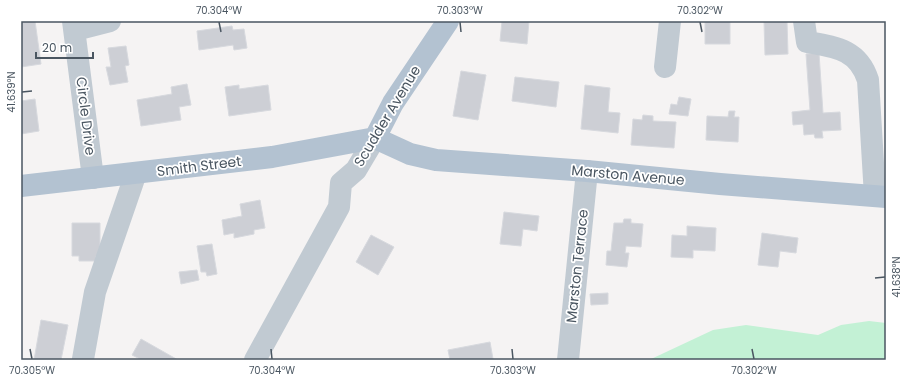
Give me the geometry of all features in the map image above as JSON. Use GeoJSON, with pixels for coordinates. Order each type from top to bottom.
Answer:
{"type":"FeatureCollection","features":[{"type":"Feature","properties":{"kind":"main road","name":"Scudder Avenue"},"geometry":{"type":"LineString","coordinates":[[375,138],[393,103],[448,21]]}},
{"type":"Feature","properties":{"kind":"main road","name":"Marston Avenue"},"geometry":{"type":"LineString","coordinates":[[375,138],[410,154],[436,160],[587,171],[880,197]]}},
{"type":"Feature","properties":{"kind":"main road","name":"Smith Street"},"geometry":{"type":"LineString","coordinates":[[21,186],[272,157],[375,138]]}},
{"type":"Feature","properties":{"kind":"street","name":"Circle Drive"},"geometry":{"type":"LineString","coordinates":[[93,178],[74,25],[110,21]]}},
{"type":"Feature","properties":{"kind":"street"},"geometry":{"type":"LineString","coordinates":[[666,67],[670,21]]}},
{"type":"Feature","properties":{"kind":"street"},"geometry":{"type":"LineString","coordinates":[[804,21],[807,42],[827,45],[850,54],[858,61],[866,73],[868,80],[880,197]]}},
{"type":"Feature","properties":{"kind":"street","name":"Scudder Avenue"},"geometry":{"type":"LineString","coordinates":[[255,360],[339,207],[341,183],[356,170],[375,138]]}},
{"type":"Feature","properties":{"kind":"street","name":"Marston Terrace"},"geometry":{"type":"LineString","coordinates":[[568,360],[587,171]]}},
{"type":"Feature","properties":{"kind":"street"},"geometry":{"type":"LineString","coordinates":[[83,359],[95,292],[136,173]]}},
{"type":"Feature","properties":{"kind":"green space"},"geometry":{"type":"Polygon","coordinates":[[[869,321],[886,323],[886,360],[649,360],[713,330],[746,325],[818,335],[841,325],[869,321]]]}},
{"type":"Feature","properties":{"kind":"building"},"geometry":{"type":"Polygon","coordinates":[[[21,21],[35,21],[41,64],[21,67],[21,21]]]}},
{"type":"Feature","properties":{"kind":"building"},"geometry":{"type":"Polygon","coordinates":[[[502,21],[529,21],[527,44],[500,41],[502,21]]]}},
{"type":"Feature","properties":{"kind":"building"},"geometry":{"type":"Polygon","coordinates":[[[705,21],[730,21],[730,44],[705,44],[705,21]]]}},
{"type":"Feature","properties":{"kind":"building"},"geometry":{"type":"Polygon","coordinates":[[[787,21],[788,54],[765,55],[764,22],[787,21]]]}},
{"type":"Feature","properties":{"kind":"building"},"geometry":{"type":"Polygon","coordinates":[[[232,26],[233,30],[244,29],[247,48],[234,50],[233,45],[199,50],[197,31],[232,26]]]}},
{"type":"Feature","properties":{"kind":"building"},"geometry":{"type":"Polygon","coordinates":[[[126,46],[129,65],[125,66],[128,82],[110,85],[106,67],[111,67],[108,48],[126,46]]]}},
{"type":"Feature","properties":{"kind":"building"},"geometry":{"type":"Polygon","coordinates":[[[819,53],[823,113],[840,112],[841,130],[822,131],[823,138],[815,138],[814,134],[804,135],[803,124],[793,125],[792,112],[810,110],[806,54],[819,53]]]}},
{"type":"Feature","properties":{"kind":"building"},"geometry":{"type":"Polygon","coordinates":[[[461,71],[486,75],[478,120],[453,116],[461,71]]]}},
{"type":"Feature","properties":{"kind":"building"},"geometry":{"type":"Polygon","coordinates":[[[515,77],[559,82],[556,107],[512,101],[515,77]]]}},
{"type":"Feature","properties":{"kind":"building"},"geometry":{"type":"Polygon","coordinates":[[[187,84],[191,105],[179,107],[181,120],[141,126],[137,100],[172,94],[171,87],[187,84]]]}},
{"type":"Feature","properties":{"kind":"building"},"geometry":{"type":"Polygon","coordinates":[[[239,85],[239,89],[268,85],[271,110],[229,116],[225,87],[239,85]]]}},
{"type":"Feature","properties":{"kind":"building"},"geometry":{"type":"Polygon","coordinates":[[[585,85],[610,88],[608,112],[620,113],[618,133],[581,129],[585,85]]]}},
{"type":"Feature","properties":{"kind":"building"},"geometry":{"type":"Polygon","coordinates":[[[679,97],[691,99],[688,116],[669,114],[671,104],[677,105],[679,97]]]}},
{"type":"Feature","properties":{"kind":"building"},"geometry":{"type":"Polygon","coordinates":[[[35,99],[39,131],[21,134],[21,101],[35,99]]]}},
{"type":"Feature","properties":{"kind":"building"},"geometry":{"type":"Polygon","coordinates":[[[729,111],[735,111],[734,117],[739,117],[738,142],[706,140],[707,116],[728,117],[729,111]]]}},
{"type":"Feature","properties":{"kind":"building"},"geometry":{"type":"Polygon","coordinates":[[[643,115],[653,116],[653,121],[676,122],[674,148],[631,145],[633,119],[642,120],[643,115]]]}},
{"type":"Feature","properties":{"kind":"building"},"geometry":{"type":"Polygon","coordinates":[[[260,200],[265,228],[254,230],[254,234],[234,238],[234,233],[224,235],[222,220],[242,216],[240,204],[260,200]]]}},
{"type":"Feature","properties":{"kind":"building"},"geometry":{"type":"Polygon","coordinates":[[[504,212],[539,216],[537,231],[523,229],[521,246],[500,244],[504,212]]]}},
{"type":"Feature","properties":{"kind":"building"},"geometry":{"type":"Polygon","coordinates":[[[624,219],[631,219],[631,223],[643,224],[641,247],[626,246],[625,253],[629,253],[627,267],[606,265],[607,251],[611,251],[614,223],[623,223],[624,219]]]}},
{"type":"Feature","properties":{"kind":"building"},"geometry":{"type":"Polygon","coordinates":[[[72,223],[100,223],[100,256],[96,256],[96,261],[79,261],[79,256],[72,256],[72,223]]]}},
{"type":"Feature","properties":{"kind":"building"},"geometry":{"type":"Polygon","coordinates":[[[687,226],[716,228],[715,251],[693,250],[693,258],[671,257],[672,235],[687,236],[687,226]]]}},
{"type":"Feature","properties":{"kind":"building"},"geometry":{"type":"Polygon","coordinates":[[[762,233],[798,238],[796,253],[780,251],[778,267],[758,265],[762,233]]]}},
{"type":"Feature","properties":{"kind":"building"},"geometry":{"type":"Polygon","coordinates":[[[371,235],[394,247],[378,275],[356,262],[371,235]]]}},
{"type":"Feature","properties":{"kind":"building"},"geometry":{"type":"Polygon","coordinates":[[[212,244],[217,274],[207,276],[206,272],[201,272],[197,246],[212,244]]]}},
{"type":"Feature","properties":{"kind":"building"},"geometry":{"type":"Polygon","coordinates":[[[197,270],[199,280],[181,284],[179,272],[197,270]]]}},
{"type":"Feature","properties":{"kind":"building"},"geometry":{"type":"Polygon","coordinates":[[[608,293],[608,304],[591,305],[590,294],[608,293]]]}},
{"type":"Feature","properties":{"kind":"building"},"geometry":{"type":"Polygon","coordinates":[[[41,320],[68,325],[61,360],[34,360],[41,320]]]}},
{"type":"Feature","properties":{"kind":"building"},"geometry":{"type":"Polygon","coordinates":[[[141,339],[178,360],[142,360],[132,355],[141,339]]]}},
{"type":"Feature","properties":{"kind":"building"},"geometry":{"type":"Polygon","coordinates":[[[490,342],[493,359],[450,360],[448,350],[490,342]]]}}]}
